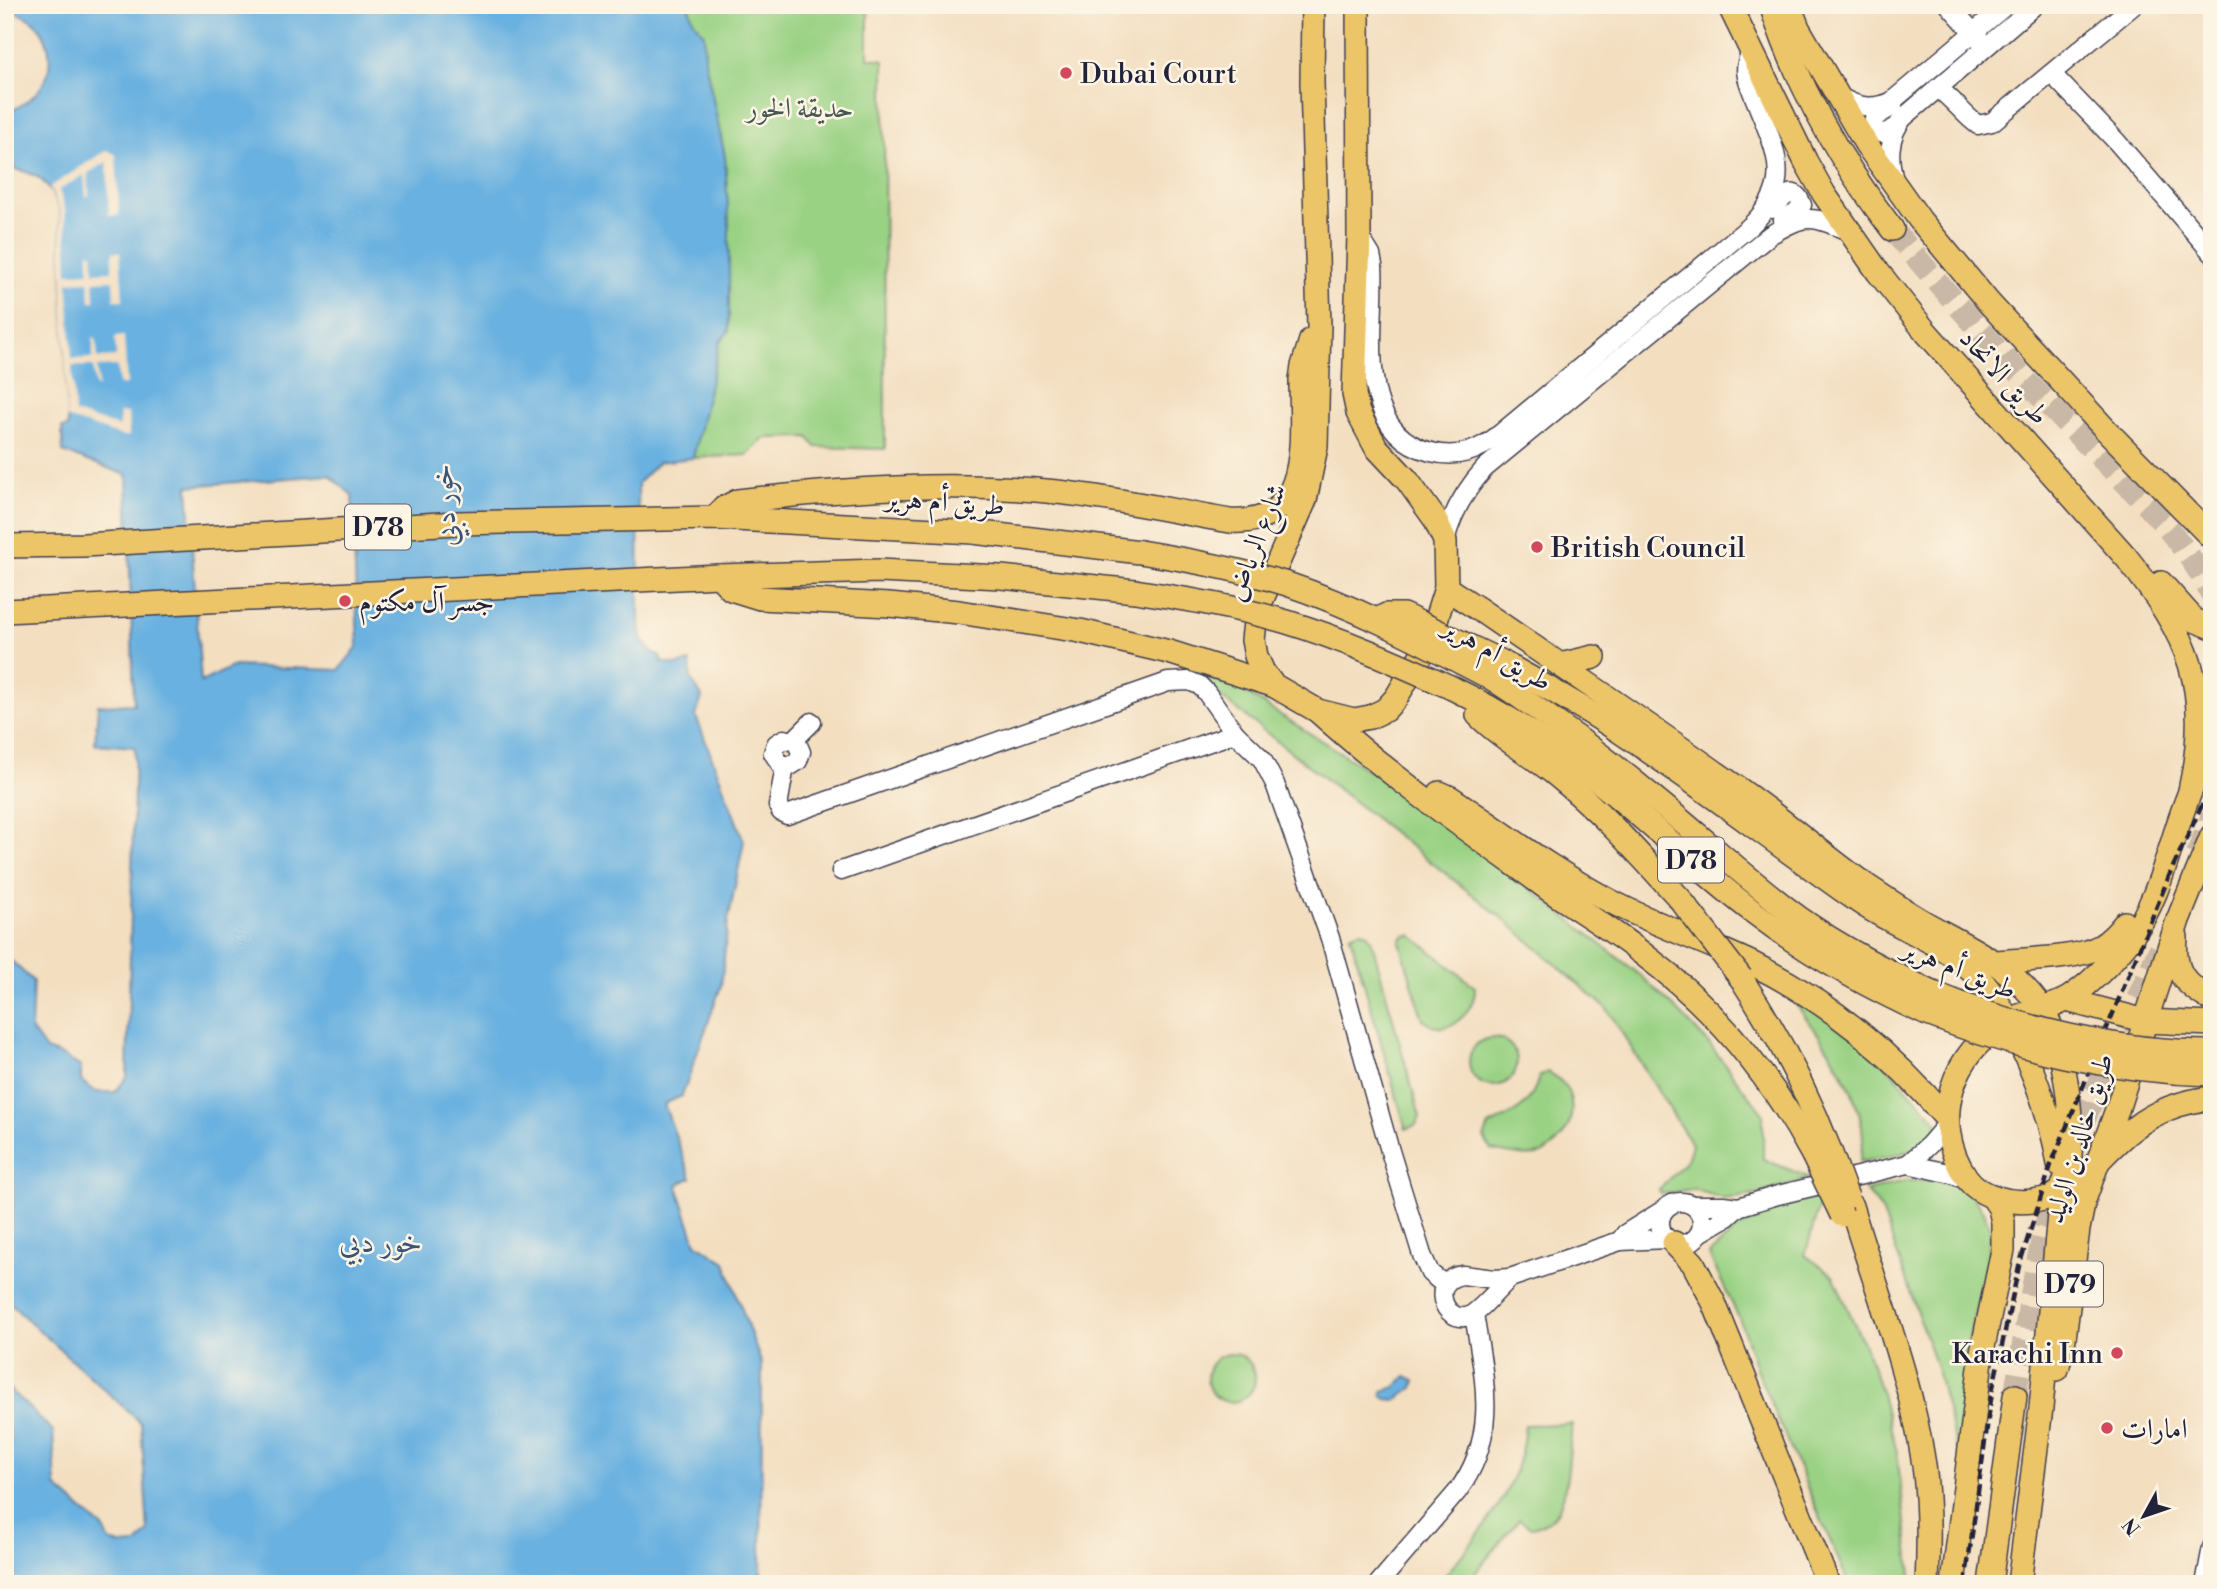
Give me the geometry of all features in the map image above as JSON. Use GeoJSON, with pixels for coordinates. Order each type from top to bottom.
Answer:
{"type":"FeatureCollection","features":[{"type":"Feature","properties":{"kind":"main road","name":"شارع الرياض"},"geometry":{"type":"LineString","coordinates":[[1273,685],[1256,656],[1253,640],[1256,614],[1305,500],[1312,474],[1318,423],[1319,325],[1312,82],[1313,5]]}},
{"type":"Feature","properties":{"kind":"main road"},"geometry":{"type":"LineString","coordinates":[[1318,711],[1354,720],[1385,710],[1396,698],[1429,642],[1446,588],[1445,541],[1435,519],[1422,499],[1376,447],[1358,413],[1354,394],[1359,236],[1358,5]]}},
{"type":"Feature","properties":{"kind":"main road","name":"طريق الاتحاد"},"geometry":{"type":"LineString","coordinates":[[1729,5],[1806,162],[1849,231],[1912,316],[2099,527],[2162,605],[2184,646],[2192,668],[2198,699],[2199,730],[2190,791]]}},
{"type":"Feature","properties":{"kind":"main road"},"geometry":{"type":"LineString","coordinates":[[1771,5],[1784,44],[1831,141],[1859,187],[1892,229]]}},
{"type":"Feature","properties":{"kind":"main road","name":"طريق الاتحاد"},"geometry":{"type":"LineString","coordinates":[[1789,5],[1798,28],[1866,144],[1920,220],[1989,303],[2107,431],[2212,538]]}},
{"type":"Feature","properties":{"kind":"main road"},"geometry":{"type":"LineString","coordinates":[[715,518],[724,508],[738,501],[854,490],[937,486],[1056,492],[1230,521],[1257,519],[1277,508],[1288,497],[1296,483],[1303,366],[1319,325]]}},
{"type":"Feature","properties":{"kind":"main road","name":"طريق أم هرير"},"geometry":{"type":"LineString","coordinates":[[5,546],[84,545],[457,523],[715,518],[973,532],[1189,560],[1275,581],[1378,620],[1386,615],[1403,615],[1496,670],[1801,919],[1889,972],[1929,1003],[1993,1038],[2062,1057],[2110,1066],[2212,1074]]}},
{"type":"Feature","properties":{"kind":"main road"},"geometry":{"type":"LineString","coordinates":[[2099,527],[2130,551],[2194,620],[2212,626]]}},
{"type":"Feature","properties":{"kind":"main road","name":"طريق أم هرير"},"geometry":{"type":"LineString","coordinates":[[5,611],[878,570],[1000,576],[1135,591],[1207,603],[1284,621],[1359,647],[1458,691],[1560,753],[1601,784],[1752,911],[1791,939],[1872,989],[1929,1003],[1974,1010],[2054,1032],[2147,1049],[2212,1052]]}},
{"type":"Feature","properties":{"kind":"main road"},"geometry":{"type":"LineString","coordinates":[[719,576],[731,589],[760,598],[959,612],[1080,631],[1169,652],[1273,685],[1318,711],[1416,792],[1642,952],[1671,976],[1712,1014],[1757,1068],[1798,1128],[1821,1153]]}},
{"type":"Feature","properties":{"kind":"main road"},"geometry":{"type":"LineString","coordinates":[[1446,588],[1751,798],[1865,884],[1924,922],[1996,962],[2041,1009],[2051,1026],[2060,1051],[2069,1113],[2069,1164],[2062,1189],[2041,1408]]}},
{"type":"Feature","properties":{"kind":"main road"},"geometry":{"type":"LineString","coordinates":[[1560,665],[1594,657]]}},
{"type":"Feature","properties":{"kind":"main road"},"geometry":{"type":"LineString","coordinates":[[1496,670],[1626,736],[1862,904],[1963,963],[1985,985],[2007,1021],[2038,1085],[2054,1140],[2062,1189]]}},
{"type":"Feature","properties":{"kind":"main road"},"geometry":{"type":"LineString","coordinates":[[1458,691],[1484,721],[1553,772],[1606,821],[1680,899],[1741,978],[1785,1050],[1806,1092],[1821,1153],[1872,1275],[1909,1391],[1924,1468],[1929,1543],[1927,1584]]}},
{"type":"Feature","properties":{"kind":"main road"},"geometry":{"type":"LineString","coordinates":[[2212,745],[2190,791],[2168,860],[2147,911],[2132,935],[2106,966],[2066,1000],[2027,1012],[2007,1021],[1985,1036],[1964,1061],[1951,1091],[1947,1122],[1952,1151],[1969,1181],[1992,1196],[2022,1202],[2049,1198],[2083,1176],[2133,1128],[2156,1114],[2179,1105],[2212,1098]]}},
{"type":"Feature","properties":{"kind":"main road"},"geometry":{"type":"LineString","coordinates":[[1416,792],[1434,791],[1451,798],[1578,883],[1612,902],[1793,985],[1831,1009],[1867,1037],[1909,1077],[1947,1122]]}},
{"type":"Feature","properties":{"kind":"main road","name":"D79"},"geometry":{"type":"LineString","coordinates":[[2178,920],[2212,836]]}},
{"type":"Feature","properties":{"kind":"main road"},"geometry":{"type":"LineString","coordinates":[[1996,962],[2073,955],[2102,946],[2115,936],[2150,880],[2168,860]]}},
{"type":"Feature","properties":{"kind":"main road"},"geometry":{"type":"LineString","coordinates":[[2178,920],[2175,954],[2183,980],[2212,1000]]}},
{"type":"Feature","properties":{"kind":"main road","name":"طريق خالد بن الوليد"},"geometry":{"type":"LineString","coordinates":[[2019,1584],[2041,1408],[2054,1382],[2063,1346],[2078,1229],[2087,1191],[2118,1108],[2178,920]]}},
{"type":"Feature","properties":{"kind":"main road"},"geometry":{"type":"LineString","coordinates":[[2066,1000],[2146,1021],[2212,1024]]}},
{"type":"Feature","properties":{"kind":"main road","name":"طريق خالد بن الوليد"},"geometry":{"type":"LineString","coordinates":[[1953,1584],[1980,1363],[2003,1250],[2003,1222],[2000,1208],[1992,1196]]}},
{"type":"Feature","properties":{"kind":"main road"},"geometry":{"type":"LineString","coordinates":[[1671,1241],[1693,1263],[1714,1304],[1828,1584]]}},
{"type":"Feature","properties":{"kind":"main road"},"geometry":{"type":"LineString","coordinates":[[1990,1584],[2015,1396]]}},
{"type":"Feature","properties":{"kind":"main road"},"geometry":{"type":"LineString","coordinates":[[1916,1584],[1919,1556],[1929,1543]]}},
{"type":"Feature","properties":{"kind":"street"},"geometry":{"type":"LineString","coordinates":[[1949,5],[1980,40]]}},
{"type":"Feature","properties":{"kind":"street"},"geometry":{"type":"LineString","coordinates":[[1897,190],[1889,156],[1897,127],[1980,40],[2006,5]]}},
{"type":"Feature","properties":{"kind":"street"},"geometry":{"type":"LineString","coordinates":[[1839,96],[1860,106],[1873,107],[1891,102],[2035,5]]}},
{"type":"Feature","properties":{"kind":"street"},"geometry":{"type":"LineString","coordinates":[[1937,88],[1951,97],[1972,121],[1983,125],[1992,122],[2134,5]]}},
{"type":"Feature","properties":{"kind":"street"},"geometry":{"type":"LineString","coordinates":[[1751,53],[1746,64],[1746,76],[1770,138],[1778,177],[1772,201],[1759,218]]}},
{"type":"Feature","properties":{"kind":"street"},"geometry":{"type":"LineString","coordinates":[[2052,74],[2117,142],[2212,253]]}},
{"type":"Feature","properties":{"kind":"street"},"geometry":{"type":"LineString","coordinates":[[1897,127],[1880,133],[1872,126],[1872,121],[1897,103],[1900,95]]}},
{"type":"Feature","properties":{"kind":"street"},"geometry":{"type":"LineString","coordinates":[[1359,236],[1371,255],[1373,265],[1374,389],[1380,409],[1390,425],[1420,450],[1459,455],[1488,444],[1759,218],[1789,194],[1793,194],[1799,198],[1802,205],[1775,225],[1770,235]]}},
{"type":"Feature","properties":{"kind":"street"},"geometry":{"type":"LineString","coordinates":[[1445,541],[1449,524],[1464,495],[1485,468],[1770,235],[1796,221],[1813,218],[1849,231]]}},
{"type":"Feature","properties":{"kind":"street"},"geometry":{"type":"LineString","coordinates":[[812,722],[793,741],[784,739],[776,744],[774,749],[777,762],[785,766],[778,806],[781,812],[787,815],[1168,682],[1189,681],[1199,685],[1235,733],[1262,759],[1275,784],[1330,938],[1422,1255],[1430,1273],[1444,1285]]}},
{"type":"Feature","properties":{"kind":"street"},"geometry":{"type":"LineString","coordinates":[[841,871],[1235,733]]}},
{"type":"Feature","properties":{"kind":"street"},"geometry":{"type":"LineString","coordinates":[[1908,1164],[1947,1122]]}},
{"type":"Feature","properties":{"kind":"street"},"geometry":{"type":"LineString","coordinates":[[1620,1241],[1625,1234],[1678,1201],[1693,1205],[1738,1207],[1908,1164],[1952,1174],[1969,1181]]}},
{"type":"Feature","properties":{"kind":"street"},"geometry":{"type":"LineString","coordinates":[[1510,1278],[1469,1316],[1457,1316],[1447,1309],[1442,1297],[1444,1285],[1455,1276],[1510,1278],[1620,1241],[1671,1241],[1686,1244],[1700,1233],[1702,1217],[1693,1205]]}},
{"type":"Feature","properties":{"kind":"street"},"geometry":{"type":"LineString","coordinates":[[1700,1233],[1738,1207]]}},
{"type":"Feature","properties":{"kind":"street"},"geometry":{"type":"LineString","coordinates":[[1665,1209],[1660,1225],[1671,1241]]}},
{"type":"Feature","properties":{"kind":"street"},"geometry":{"type":"LineString","coordinates":[[1378,1584],[1457,1492],[1466,1480],[1479,1450],[1486,1424],[1487,1400],[1474,1314]]}},
{"type":"Feature","properties":{"kind":"street"},"geometry":{"type":"LineString","coordinates":[[2205,1584],[2212,1547]]}},
{"type":"Feature","properties":{"kind":"green space","name":"حديقة الخور"},"geometry":{"type":"Polygon","coordinates":[[[688,5],[868,5],[868,58],[884,60],[885,449],[816,447],[808,437],[764,438],[747,455],[693,458],[720,341],[729,330],[729,228],[725,157],[705,61],[704,34],[693,20],[688,5]]]}},
{"type":"Feature","properties":{"kind":"green space"},"geometry":{"type":"Polygon","coordinates":[[[1202,675],[1241,690],[1390,784],[1640,975],[1710,1045],[1763,1114],[1763,1159],[1810,1178],[1755,1195],[1725,1199],[1693,1189],[1661,1194],[1659,1190],[1687,1160],[1692,1145],[1607,1009],[1506,921],[1198,679],[1202,675]]]}},
{"type":"Feature","properties":{"kind":"green space"},"geometry":{"type":"Polygon","coordinates":[[[1359,931],[1366,932],[1371,939],[1420,1117],[1416,1125],[1406,1129],[1350,935],[1359,931]]]}},
{"type":"Feature","properties":{"kind":"green space"},"geometry":{"type":"Polygon","coordinates":[[[1411,935],[1475,987],[1468,1010],[1463,1017],[1449,1026],[1433,1026],[1423,1020],[1400,942],[1403,936],[1411,935]]]}},
{"type":"Feature","properties":{"kind":"green space"},"geometry":{"type":"Polygon","coordinates":[[[1782,987],[1861,1037],[1939,1124],[1921,1147],[1860,1162],[1863,1140],[1861,1120],[1846,1079],[1808,1020],[1782,987]]]}},
{"type":"Feature","properties":{"kind":"green space"},"geometry":{"type":"Polygon","coordinates":[[[1493,1038],[1510,1045],[1517,1062],[1510,1079],[1493,1086],[1476,1079],[1469,1062],[1476,1045],[1493,1038]]]}},
{"type":"Feature","properties":{"kind":"green space"},"geometry":{"type":"Polygon","coordinates":[[[1547,1072],[1565,1086],[1572,1106],[1568,1127],[1562,1136],[1541,1154],[1522,1155],[1491,1150],[1484,1138],[1489,1126],[1521,1108],[1531,1096],[1539,1077],[1547,1072]]]}},
{"type":"Feature","properties":{"kind":"green space"},"geometry":{"type":"Polygon","coordinates":[[[1937,1180],[1968,1191],[1984,1213],[1991,1232],[1987,1264],[1965,1355],[1959,1458],[1937,1370],[1882,1210],[1866,1191],[1905,1181],[1937,1180]]]}},
{"type":"Feature","properties":{"kind":"green space"},"geometry":{"type":"Polygon","coordinates":[[[1816,1196],[1820,1203],[1805,1255],[1833,1275],[1870,1359],[1882,1394],[1897,1453],[1912,1584],[1849,1584],[1757,1371],[1740,1320],[1709,1255],[1737,1228],[1771,1211],[1816,1196]]]}},
{"type":"Feature","properties":{"kind":"green space"},"geometry":{"type":"Polygon","coordinates":[[[1231,1354],[1248,1361],[1255,1378],[1248,1395],[1231,1402],[1214,1395],[1207,1378],[1214,1361],[1231,1354]]]}},
{"type":"Feature","properties":{"kind":"green space"},"geometry":{"type":"Polygon","coordinates":[[[1572,1424],[1566,1485],[1555,1515],[1547,1522],[1531,1527],[1519,1519],[1466,1584],[1438,1584],[1482,1530],[1506,1491],[1522,1449],[1525,1425],[1572,1424]]]}},
{"type":"Feature","properties":{"kind":"water","name":"خور دبي"},"geometry":{"type":"Polygon","coordinates":[[[5,5],[688,5],[693,20],[704,34],[705,61],[725,157],[729,228],[729,331],[720,341],[693,458],[659,462],[638,483],[639,616],[642,640],[662,662],[676,665],[690,662],[691,679],[702,697],[696,716],[744,841],[728,921],[721,986],[682,1096],[664,1104],[691,1178],[677,1185],[696,1243],[725,1262],[762,1365],[761,1584],[5,1584],[5,1385],[53,1431],[56,1487],[103,1528],[110,1541],[120,1545],[137,1544],[148,1532],[141,1423],[5,1299],[5,955],[33,981],[31,1029],[46,1050],[81,1067],[81,1081],[96,1092],[115,1092],[127,1077],[135,747],[95,744],[98,705],[134,704],[127,475],[63,452],[62,428],[68,427],[60,211],[52,192],[41,179],[26,172],[5,168],[5,114],[27,102],[40,89],[49,66],[48,47],[34,22],[5,11],[5,5]],[[329,475],[188,486],[201,682],[234,666],[339,670],[358,646],[352,495],[329,475]]]}},
{"type":"Feature","properties":{"kind":"water"},"geometry":{"type":"Polygon","coordinates":[[[1406,1376],[1415,1380],[1413,1388],[1396,1400],[1386,1399],[1383,1391],[1396,1387],[1406,1376]]]}},
{"type":"Feature","properties":{"kind":"pier"},"geometry":{"type":"Polygon","coordinates":[[[107,150],[116,155],[119,215],[109,215],[107,162],[88,173],[89,196],[86,196],[84,175],[59,190],[65,210],[68,273],[89,272],[89,252],[93,253],[94,272],[112,271],[113,252],[120,252],[123,300],[114,300],[113,280],[94,281],[95,301],[90,301],[89,281],[68,282],[72,359],[93,358],[93,338],[96,338],[98,358],[116,357],[115,337],[124,336],[127,385],[119,385],[117,366],[97,367],[98,387],[95,386],[93,366],[72,366],[75,413],[119,427],[120,413],[128,413],[129,436],[67,418],[60,211],[50,187],[107,150]]]}},
{"type":"Feature","properties":{"kind":"tunnel"},"geometry":{"type":"LineString","coordinates":[[1892,229],[2022,376],[2147,505],[2184,549],[2212,595]]}},
{"type":"Feature","properties":{"kind":"tunnel"},"geometry":{"type":"LineString","coordinates":[[2197,855],[2212,816]]}},
{"type":"Feature","properties":{"kind":"tunnel"},"geometry":{"type":"LineString","coordinates":[[2070,1155],[2160,949]]}},
{"type":"Feature","properties":{"kind":"tunnel"},"geometry":{"type":"LineString","coordinates":[[2015,1396],[2037,1265],[2057,1187]]}},
{"type":"Feature","properties":{"kind":"railway"},"geometry":{"type":"LineString","coordinates":[[1965,1584],[1992,1392],[2019,1266],[2051,1165],[2172,869],[2212,784]]}},
{"type":"Feature","properties":{"kind":"place","name":"Dubai Court"},"geometry":{"type":"Point","coordinates":[1066,73]}},
{"type":"Feature","properties":{"kind":"place","name":"British Council"},"geometry":{"type":"Point","coordinates":[1537,547]}},
{"type":"Feature","properties":{"kind":"place","name":"جسر آل مكتوم"},"geometry":{"type":"Point","coordinates":[345,601]}},
{"type":"Feature","properties":{"kind":"place","name":"Karachi Inn"},"geometry":{"type":"Point","coordinates":[2117,1353]}},
{"type":"Feature","properties":{"kind":"place","name":"امارات"},"geometry":{"type":"Point","coordinates":[2107,1428]}}]}
